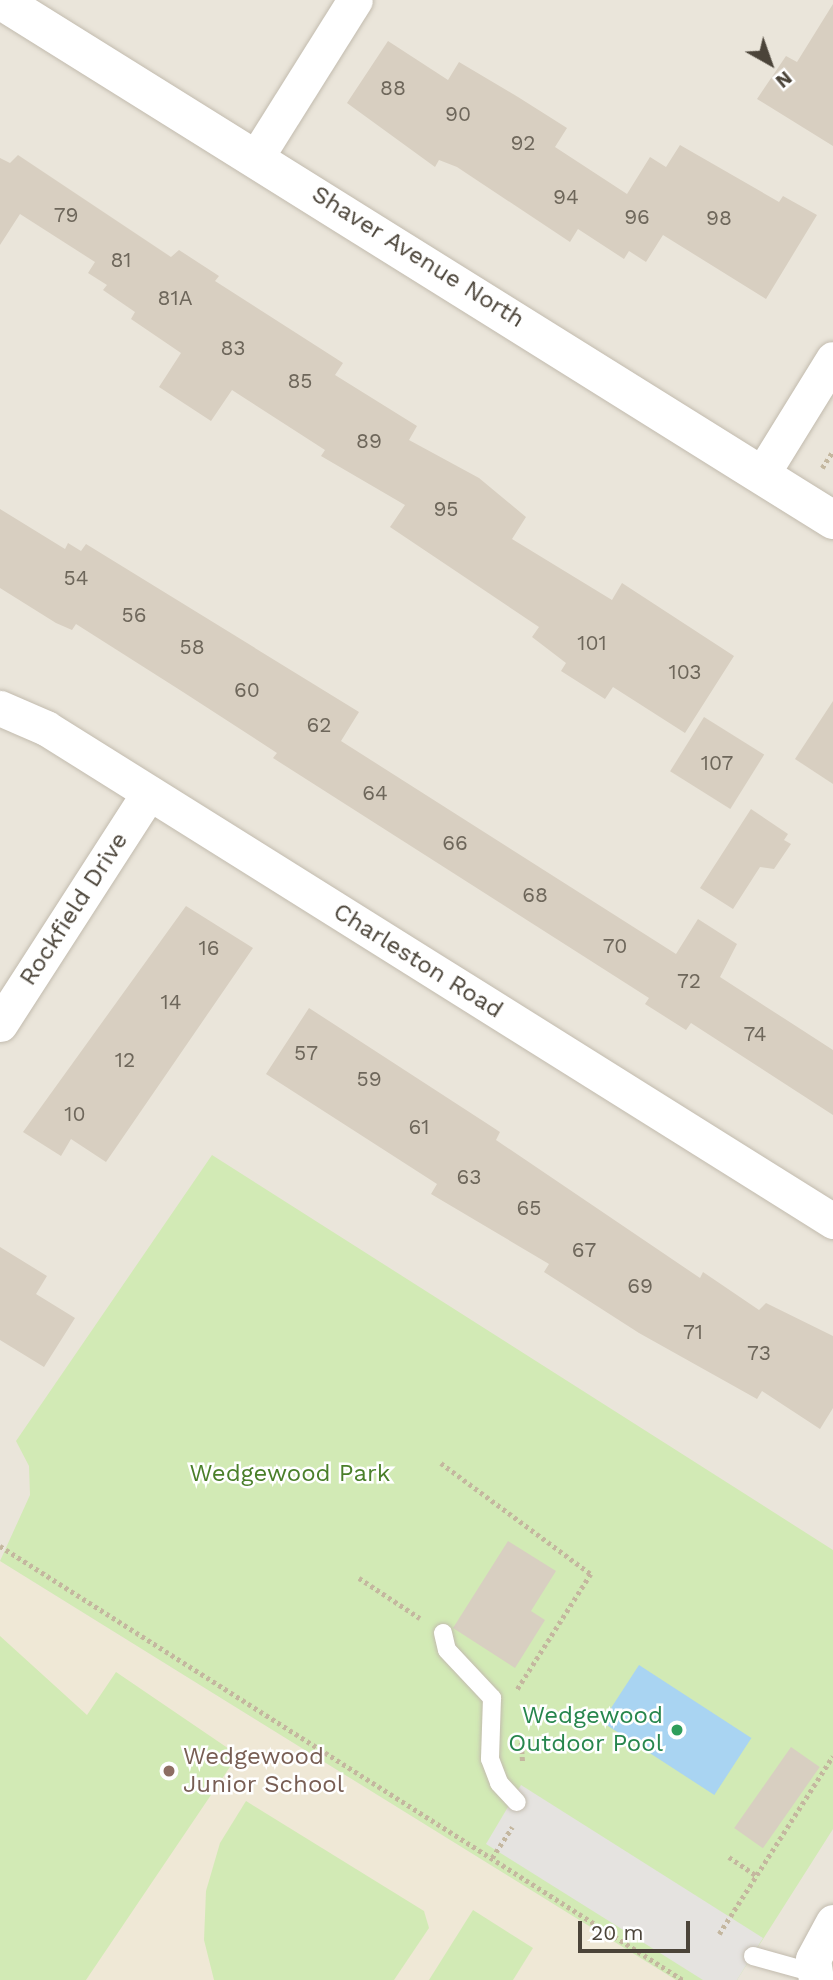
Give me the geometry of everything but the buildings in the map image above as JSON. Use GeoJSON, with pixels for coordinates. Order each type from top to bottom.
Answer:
{"type":"FeatureCollection","features":[{"type":"Feature","properties":{"kind":"street","name":"Shaver Avenue North"},"geometry":{"type":"LineString","coordinates":[[0,0],[257,156],[833,520]]}},
{"type":"Feature","properties":{"kind":"street"},"geometry":{"type":"LineString","coordinates":[[257,156],[355,0]]}},
{"type":"Feature","properties":{"kind":"street"},"geometry":{"type":"LineString","coordinates":[[762,474],[833,359]]}},
{"type":"Feature","properties":{"kind":"street","name":"Charleston Road"},"geometry":{"type":"LineString","coordinates":[[0,708],[46,728],[833,1221]]}},
{"type":"Feature","properties":{"kind":"street","name":"Rockfield Drive"},"geometry":{"type":"LineString","coordinates":[[0,1024],[149,793]]}},
{"type":"Feature","properties":{"kind":"street"},"geometry":{"type":"LineString","coordinates":[[815,1976],[815,1953],[833,1922]]}},
{"type":"Feature","properties":{"kind":"lane"},"geometry":{"type":"LineString","coordinates":[[443,1633],[447,1650],[492,1698],[490,1759],[499,1783],[517,1810]]}},
{"type":"Feature","properties":{"kind":"lane"},"geometry":{"type":"LineString","coordinates":[[753,1956],[815,1976]]}},
{"type":"Feature","properties":{"kind":"path"},"geometry":{"type":"LineString","coordinates":[[811,469],[819,474],[833,451]]}},
{"type":"Feature","properties":{"kind":"path"},"geometry":{"type":"LineString","coordinates":[[440,1462],[591,1574],[517,1687]]}},
{"type":"Feature","properties":{"kind":"path"},"geometry":{"type":"LineString","coordinates":[[0,1546],[683,1980]]}},
{"type":"Feature","properties":{"kind":"path"},"geometry":{"type":"LineString","coordinates":[[719,1934],[833,1756]]}},
{"type":"Feature","properties":{"kind":"path"},"geometry":{"type":"LineString","coordinates":[[492,1858],[517,1810]]}},
{"type":"Feature","properties":{"kind":"path"},"geometry":{"type":"LineString","coordinates":[[729,1857],[756,1875]]}},
{"type":"Feature","properties":{"kind":"shaded area"},"geometry":{"type":"Polygon","coordinates":[[[0,0],[833,0],[833,1980],[0,1980],[0,0]]]}},
{"type":"Feature","properties":{"kind":"shaded area","name":"Wedgewood Junior School"},"geometry":{"type":"Polygon","coordinates":[[[0,1561],[676,1980],[0,1980],[0,1561]]]}},
{"type":"Feature","properties":{"kind":"shaded area"},"geometry":{"type":"Polygon","coordinates":[[[521,1785],[763,1938],[737,1980],[703,1980],[486,1844],[521,1785]]]}},
{"type":"Feature","properties":{"kind":"green space","name":"Wedgewood Park"},"geometry":{"type":"Polygon","coordinates":[[[212,1155],[833,1550],[833,1829],[737,1980],[676,1980],[0,1561],[30,1495],[29,1466],[16,1441],[212,1155]]]}},
{"type":"Feature","properties":{"kind":"green space"},"geometry":{"type":"Polygon","coordinates":[[[0,1636],[87,1715],[116,1672],[238,1755],[86,1980],[0,1980],[0,1636]]]}},
{"type":"Feature","properties":{"kind":"green space"},"geometry":{"type":"Polygon","coordinates":[[[246,1801],[424,1911],[429,1928],[394,1980],[214,1980],[204,1940],[206,1891],[220,1843],[246,1801]]]}},
{"type":"Feature","properties":{"kind":"green space"},"geometry":{"type":"Polygon","coordinates":[[[473,1910],[533,1948],[513,1980],[429,1980],[473,1910]]]}},
{"type":"Feature","properties":{"kind":"water","name":"Wedgewood Outdoor Pool"},"geometry":{"type":"Polygon","coordinates":[[[639,1665],[751,1738],[714,1795],[602,1722],[639,1665]]]}},
{"type":"Feature","properties":{"kind":"place","name":"Wedgewood Outdoor Pool"},"geometry":{"type":"Point","coordinates":[677,1730]}},
{"type":"Feature","properties":{"kind":"place","name":"Wedgewood Junior School"},"geometry":{"type":"Point","coordinates":[169,1771]}}]}
